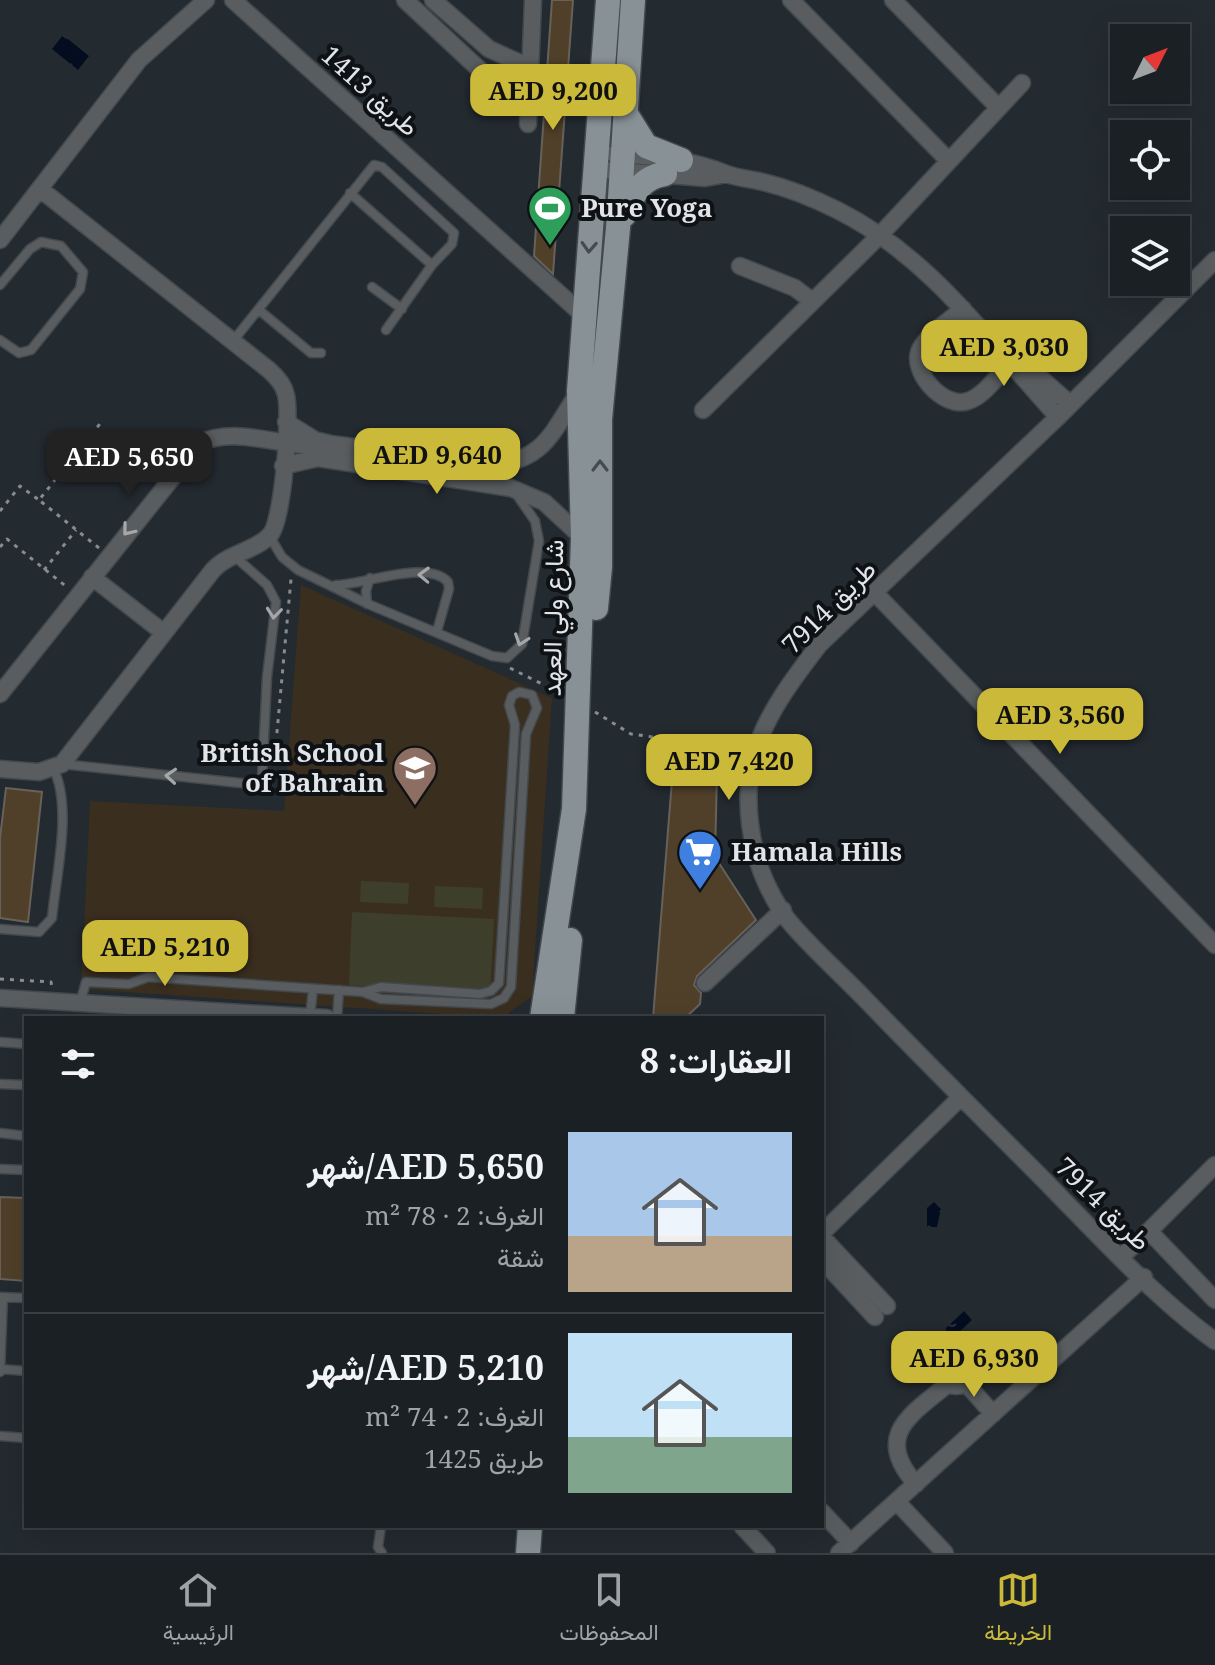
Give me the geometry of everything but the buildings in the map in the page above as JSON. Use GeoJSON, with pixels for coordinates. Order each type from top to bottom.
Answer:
{"type":"FeatureCollection","features":[{"type":"Feature","properties":{"kind":"main road","name":"شارع ولي العهد"},"geometry":{"type":"LineString","coordinates":[[562,1016],[582,813],[586,668],[579,391],[608,0]]}},
{"type":"Feature","properties":{"kind":"main road"},"geometry":{"type":"LineString","coordinates":[[625,0],[631,36]]}},
{"type":"Feature","properties":{"kind":"main road","name":"شارع ولي العهد"},"geometry":{"type":"LineString","coordinates":[[586,668],[600,567],[600,419],[618,228],[633,0]]}},
{"type":"Feature","properties":{"kind":"main road"},"geometry":{"type":"LineString","coordinates":[[618,228],[635,192],[655,175],[673,167],[646,146],[626,114]]}},
{"type":"Feature","properties":{"kind":"main road","name":"شارع ولي العهد"},"geometry":{"type":"LineString","coordinates":[[542,1016],[574,809],[584,705]]}},
{"type":"Feature","properties":{"kind":"main road"},"geometry":{"type":"LineString","coordinates":[[528,1553],[530,1528]]}},
{"type":"Feature","properties":{"kind":"street"},"geometry":{"type":"LineString","coordinates":[[0,240],[139,60],[206,0]]}},
{"type":"Feature","properties":{"kind":"street","name":"طريق 1413"},"geometry":{"type":"LineString","coordinates":[[233,0],[583,315]]}},
{"type":"Feature","properties":{"kind":"street"},"geometry":{"type":"LineString","coordinates":[[405,0],[511,99],[529,105]]}},
{"type":"Feature","properties":{"kind":"street"},"geometry":{"type":"LineString","coordinates":[[433,0],[489,49],[529,67]]}},
{"type":"Feature","properties":{"kind":"street"},"geometry":{"type":"LineString","coordinates":[[528,124],[533,0]]}},
{"type":"Feature","properties":{"kind":"street"},"geometry":{"type":"LineString","coordinates":[[791,0],[949,161]]}},
{"type":"Feature","properties":{"kind":"street"},"geometry":{"type":"LineString","coordinates":[[893,0],[999,108]]}},
{"type":"Feature","properties":{"kind":"street"},"geometry":{"type":"LineString","coordinates":[[703,410],[880,235],[1022,83]]}},
{"type":"Feature","properties":{"kind":"street"},"geometry":{"type":"LineString","coordinates":[[594,161],[673,167],[711,179],[727,174],[796,192],[839,211],[880,235],[963,309],[1058,417]]}},
{"type":"Feature","properties":{"kind":"street"},"geometry":{"type":"LineString","coordinates":[[0,769],[39,772],[58,766],[213,570],[232,554],[270,537],[278,519],[285,443],[287,396],[277,377],[40,189]]}},
{"type":"Feature","properties":{"kind":"street","name":"طريق 7914"},"geometry":{"type":"LineString","coordinates":[[1215,260],[876,594],[819,645],[791,680],[753,750],[749,815],[757,857],[783,910],[961,1097],[1122,1256],[1215,1341]]}},
{"type":"Feature","properties":{"kind":"street"},"geometry":{"type":"LineString","coordinates":[[740,266],[800,290],[812,301]]}},
{"type":"Feature","properties":{"kind":"street"},"geometry":{"type":"LineString","coordinates":[[963,309],[920,349],[917,361],[923,375],[945,398],[956,403],[969,401],[1009,364]]}},
{"type":"Feature","properties":{"kind":"street"},"geometry":{"type":"LineString","coordinates":[[986,332],[1005,345],[1070,404]]}},
{"type":"Feature","properties":{"kind":"street"},"geometry":{"type":"LineString","coordinates":[[0,694],[200,443],[218,437],[331,444],[490,465],[511,463],[531,455],[548,441],[579,391]]}},
{"type":"Feature","properties":{"kind":"street"},"geometry":{"type":"LineString","coordinates":[[286,422],[305,435],[331,444]]}},
{"type":"Feature","properties":{"kind":"street"},"geometry":{"type":"LineString","coordinates":[[283,466],[318,458],[511,488],[544,502],[583,538]]}},
{"type":"Feature","properties":{"kind":"street"},"geometry":{"type":"LineString","coordinates":[[487,484],[490,465]]}},
{"type":"Feature","properties":{"kind":"street"},"geometry":{"type":"LineString","coordinates":[[92,577],[164,633]]}},
{"type":"Feature","properties":{"kind":"street"},"geometry":{"type":"LineString","coordinates":[[876,594],[1215,945]]}},
{"type":"Feature","properties":{"kind":"street"},"geometry":{"type":"LineString","coordinates":[[705,983],[783,910]]}},
{"type":"Feature","properties":{"kind":"street"},"geometry":{"type":"LineString","coordinates":[[4,999],[282,1016]]}},
{"type":"Feature","properties":{"kind":"street"},"geometry":{"type":"LineString","coordinates":[[4,999],[157,1016]]}},
{"type":"Feature","properties":{"kind":"street"},"geometry":{"type":"LineString","coordinates":[[824,1233],[961,1097]]}},
{"type":"Feature","properties":{"kind":"street"},"geometry":{"type":"LineString","coordinates":[[1122,1256],[1215,1165]]}},
{"type":"Feature","properties":{"kind":"street"},"geometry":{"type":"LineString","coordinates":[[1149,1231],[1215,1300]]}},
{"type":"Feature","properties":{"kind":"street"},"geometry":{"type":"LineString","coordinates":[[824,1238],[881,1311],[824,1262]]}},
{"type":"Feature","properties":{"kind":"street"},"geometry":{"type":"LineString","coordinates":[[824,1515],[845,1548],[1144,1277]]}},
{"type":"Feature","properties":{"kind":"street"},"geometry":{"type":"LineString","coordinates":[[916,1484],[900,1460],[896,1442],[899,1428],[956,1382],[993,1414]]}},
{"type":"Feature","properties":{"kind":"street"},"geometry":{"type":"LineString","coordinates":[[897,1502],[945,1553]]}},
{"type":"Feature","properties":{"kind":"street"},"geometry":{"type":"LineString","coordinates":[[744,1528],[767,1553]]}},
{"type":"Feature","properties":{"kind":"lane"},"geometry":{"type":"LineString","coordinates":[[232,341],[374,165],[393,176],[454,233],[452,244],[432,265],[386,330]]}},
{"type":"Feature","properties":{"kind":"lane"},"geometry":{"type":"LineString","coordinates":[[350,193],[432,265]]}},
{"type":"Feature","properties":{"kind":"lane"},"geometry":{"type":"LineString","coordinates":[[0,285],[30,249],[41,242],[61,246],[83,272],[80,289],[31,350],[19,353],[0,340]]}},
{"type":"Feature","properties":{"kind":"lane"},"geometry":{"type":"LineString","coordinates":[[372,287],[402,309]]}},
{"type":"Feature","properties":{"kind":"lane"},"geometry":{"type":"LineString","coordinates":[[259,310],[311,353],[321,353]]}},
{"type":"Feature","properties":{"kind":"lane"},"geometry":{"type":"LineString","coordinates":[[270,537],[290,564],[368,604],[499,658],[513,655],[522,644],[539,541],[531,514],[511,488]]}},
{"type":"Feature","properties":{"kind":"lane"},"geometry":{"type":"LineString","coordinates":[[0,929],[39,932],[52,918],[63,807],[58,766],[250,784],[262,778],[267,677],[276,602],[267,585],[232,554]]}},
{"type":"Feature","properties":{"kind":"lane"},"geometry":{"type":"LineString","coordinates":[[331,584],[347,585],[394,574],[444,577],[449,589],[437,631]]}},
{"type":"Feature","properties":{"kind":"lane"},"geometry":{"type":"LineString","coordinates":[[368,604],[366,591],[370,578]]}},
{"type":"Feature","properties":{"kind":"lane"},"geometry":{"type":"LineString","coordinates":[[80,1004],[86,982],[129,984],[148,977],[363,992],[381,999],[483,1005],[498,1002],[508,993],[513,980],[529,724],[537,708],[528,693],[515,694],[510,700],[514,720],[499,983],[491,991],[480,994],[381,987],[363,992]]}},
{"type":"Feature","properties":{"kind":"lane"},"geometry":{"type":"LineString","coordinates":[[514,720],[529,724]]}},
{"type":"Feature","properties":{"kind":"lane"},"geometry":{"type":"LineString","coordinates":[[313,989],[316,1016]]}},
{"type":"Feature","properties":{"kind":"lane"},"geometry":{"type":"LineString","coordinates":[[337,1016],[339,990]]}},
{"type":"Feature","properties":{"kind":"lane"},"geometry":{"type":"LineString","coordinates":[[0,1042],[24,1044]]}},
{"type":"Feature","properties":{"kind":"lane"},"geometry":{"type":"LineString","coordinates":[[0,1084],[24,1085]]}},
{"type":"Feature","properties":{"kind":"lane"},"geometry":{"type":"LineString","coordinates":[[0,1133],[24,1136]]}},
{"type":"Feature","properties":{"kind":"lane"},"geometry":{"type":"LineString","coordinates":[[0,1169],[24,1170]]}},
{"type":"Feature","properties":{"kind":"lane"},"geometry":{"type":"LineString","coordinates":[[24,1298],[1,1297],[0,1370],[24,1371]]}},
{"type":"Feature","properties":{"kind":"lane"},"geometry":{"type":"LineString","coordinates":[[0,1436],[24,1438]]}},
{"type":"Feature","properties":{"kind":"lane"},"geometry":{"type":"LineString","coordinates":[[381,1528],[378,1547],[382,1553]]}},
{"type":"Feature","properties":{"kind":"path"},"geometry":{"type":"LineString","coordinates":[[39,500],[103,420]]}},
{"type":"Feature","properties":{"kind":"path"},"geometry":{"type":"LineString","coordinates":[[0,511],[20,486],[108,555]]}},
{"type":"Feature","properties":{"kind":"path"},"geometry":{"type":"LineString","coordinates":[[44,570],[76,530]]}},
{"type":"Feature","properties":{"kind":"path"},"geometry":{"type":"LineString","coordinates":[[0,534],[77,595]]}},
{"type":"Feature","properties":{"kind":"path"},"geometry":{"type":"LineString","coordinates":[[0,547],[7,539]]}},
{"type":"Feature","properties":{"kind":"path"},"geometry":{"type":"LineString","coordinates":[[276,751],[291,577],[305,582]]}},
{"type":"Feature","properties":{"kind":"path"},"geometry":{"type":"LineString","coordinates":[[500,663],[584,705],[631,734],[753,750]]}},
{"type":"Feature","properties":{"kind":"shaded area","name":"British School of Bahrain"},"geometry":{"type":"Polygon","coordinates":[[[301,585],[552,698],[532,996],[505,1016],[473,1016],[81,989],[90,801],[284,811],[301,585]]]}},
{"type":"Feature","properties":{"kind":"green space"},"geometry":{"type":"Polygon","coordinates":[[[361,881],[409,883],[408,904],[360,902],[361,881]]]}},
{"type":"Feature","properties":{"kind":"green space"},"geometry":{"type":"Polygon","coordinates":[[[435,886],[483,888],[482,909],[434,907],[435,886]]]}},
{"type":"Feature","properties":{"kind":"green space"},"geometry":{"type":"Polygon","coordinates":[[[352,912],[494,919],[490,993],[349,985],[352,912]]]}},
{"type":"Feature","properties":{"kind":"water"},"geometry":{"type":"Polygon","coordinates":[[[63,35],[89,56],[78,70],[52,49],[63,35]]]}},
{"type":"Feature","properties":{"kind":"water"},"geometry":{"type":"Polygon","coordinates":[[[934,1202],[941,1209],[937,1227],[927,1227],[927,1208],[934,1202]]]}},
{"type":"Feature","properties":{"kind":"water"},"geometry":{"type":"Polygon","coordinates":[[[964,1311],[972,1320],[955,1336],[946,1336],[946,1328],[964,1311]]]}},
{"type":"Feature","properties":{"kind":"place","name":"Pure Yoga"},"geometry":{"type":"Point","coordinates":[550,247]}},
{"type":"Feature","properties":{"kind":"place","name":"British School of Bahrain"},"geometry":{"type":"Point","coordinates":[415,807]}},
{"type":"Feature","properties":{"kind":"place","name":"Hamala Hills"},"geometry":{"type":"Point","coordinates":[700,891]}}]}
